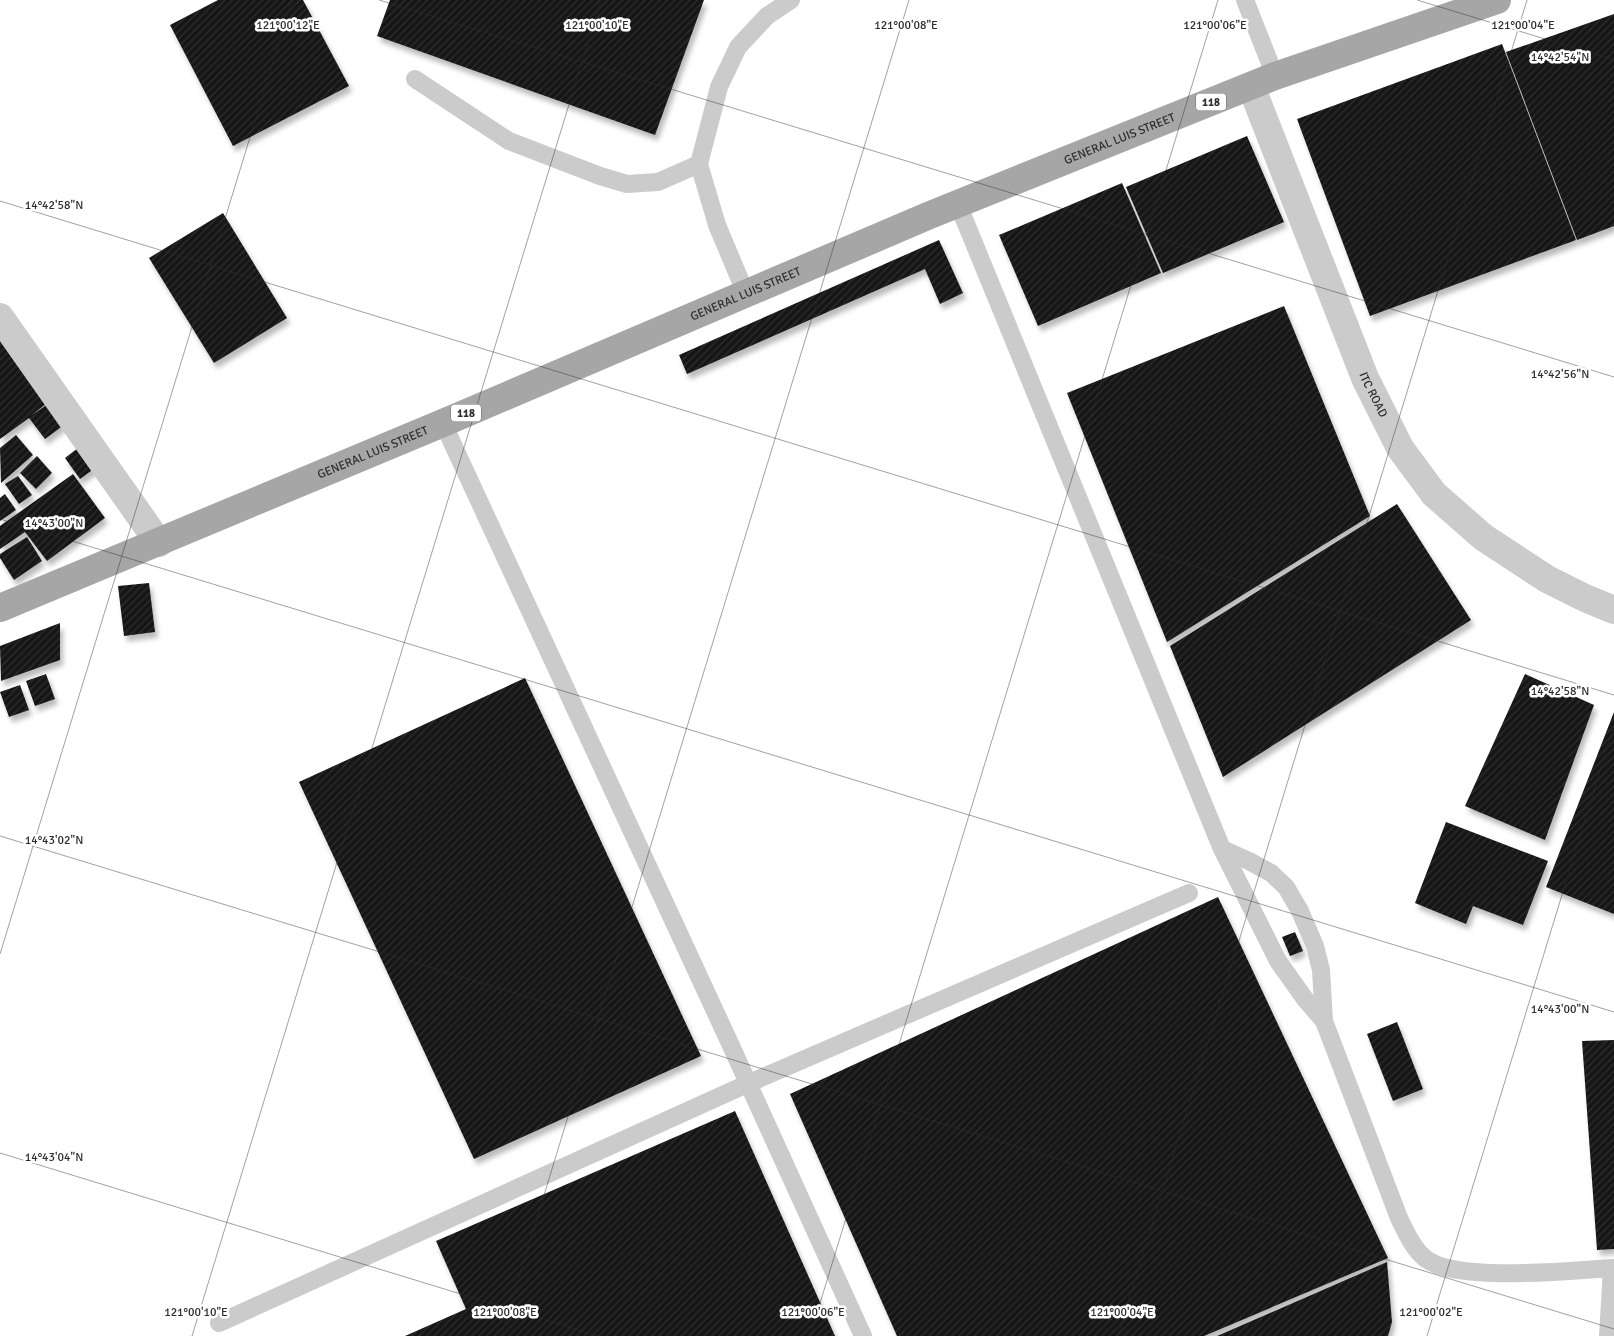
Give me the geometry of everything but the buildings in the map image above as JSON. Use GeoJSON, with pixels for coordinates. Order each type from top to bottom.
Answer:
{"type":"FeatureCollection","features":[{"type":"Feature","properties":{"kind":"main road","name":"GENERAL LUIS STREET"},"geometry":{"type":"LineString","coordinates":[[0,608],[159,543],[958,204],[1263,81],[1497,0]]}},
{"type":"Feature","properties":{"kind":"street","name":"ITC ROAD"},"geometry":{"type":"LineString","coordinates":[[1263,81],[1365,378],[1400,448],[1434,494],[1483,537],[1547,579],[1614,610]]}},
{"type":"Feature","properties":{"kind":"street"},"geometry":{"type":"LineString","coordinates":[[0,318],[159,543]]}},
{"type":"Feature","properties":{"kind":"lane"},"geometry":{"type":"LineString","coordinates":[[746,294],[717,225],[699,164],[719,88],[738,47],[767,16],[791,0]]}},
{"type":"Feature","properties":{"kind":"lane"},"geometry":{"type":"LineString","coordinates":[[1244,0],[1263,81]]}},
{"type":"Feature","properties":{"kind":"lane"},"geometry":{"type":"LineString","coordinates":[[415,79],[509,142],[600,176],[627,184],[658,182],[699,164]]}},
{"type":"Feature","properties":{"kind":"lane"},"geometry":{"type":"LineString","coordinates":[[958,204],[1222,849],[1278,962],[1324,1021]]}},
{"type":"Feature","properties":{"kind":"lane"},"geometry":{"type":"LineString","coordinates":[[443,423],[863,1336]]}},
{"type":"Feature","properties":{"kind":"lane"},"geometry":{"type":"LineString","coordinates":[[1222,849],[1271,873],[1286,887],[1300,911],[1315,946],[1320,970],[1324,1021],[1399,1218],[1410,1241],[1426,1259],[1449,1269],[1477,1273],[1613,1268],[1608,1336]]}},
{"type":"Feature","properties":{"kind":"lane"},"geometry":{"type":"LineString","coordinates":[[219,1323],[747,1084],[1190,893]]}}]}
